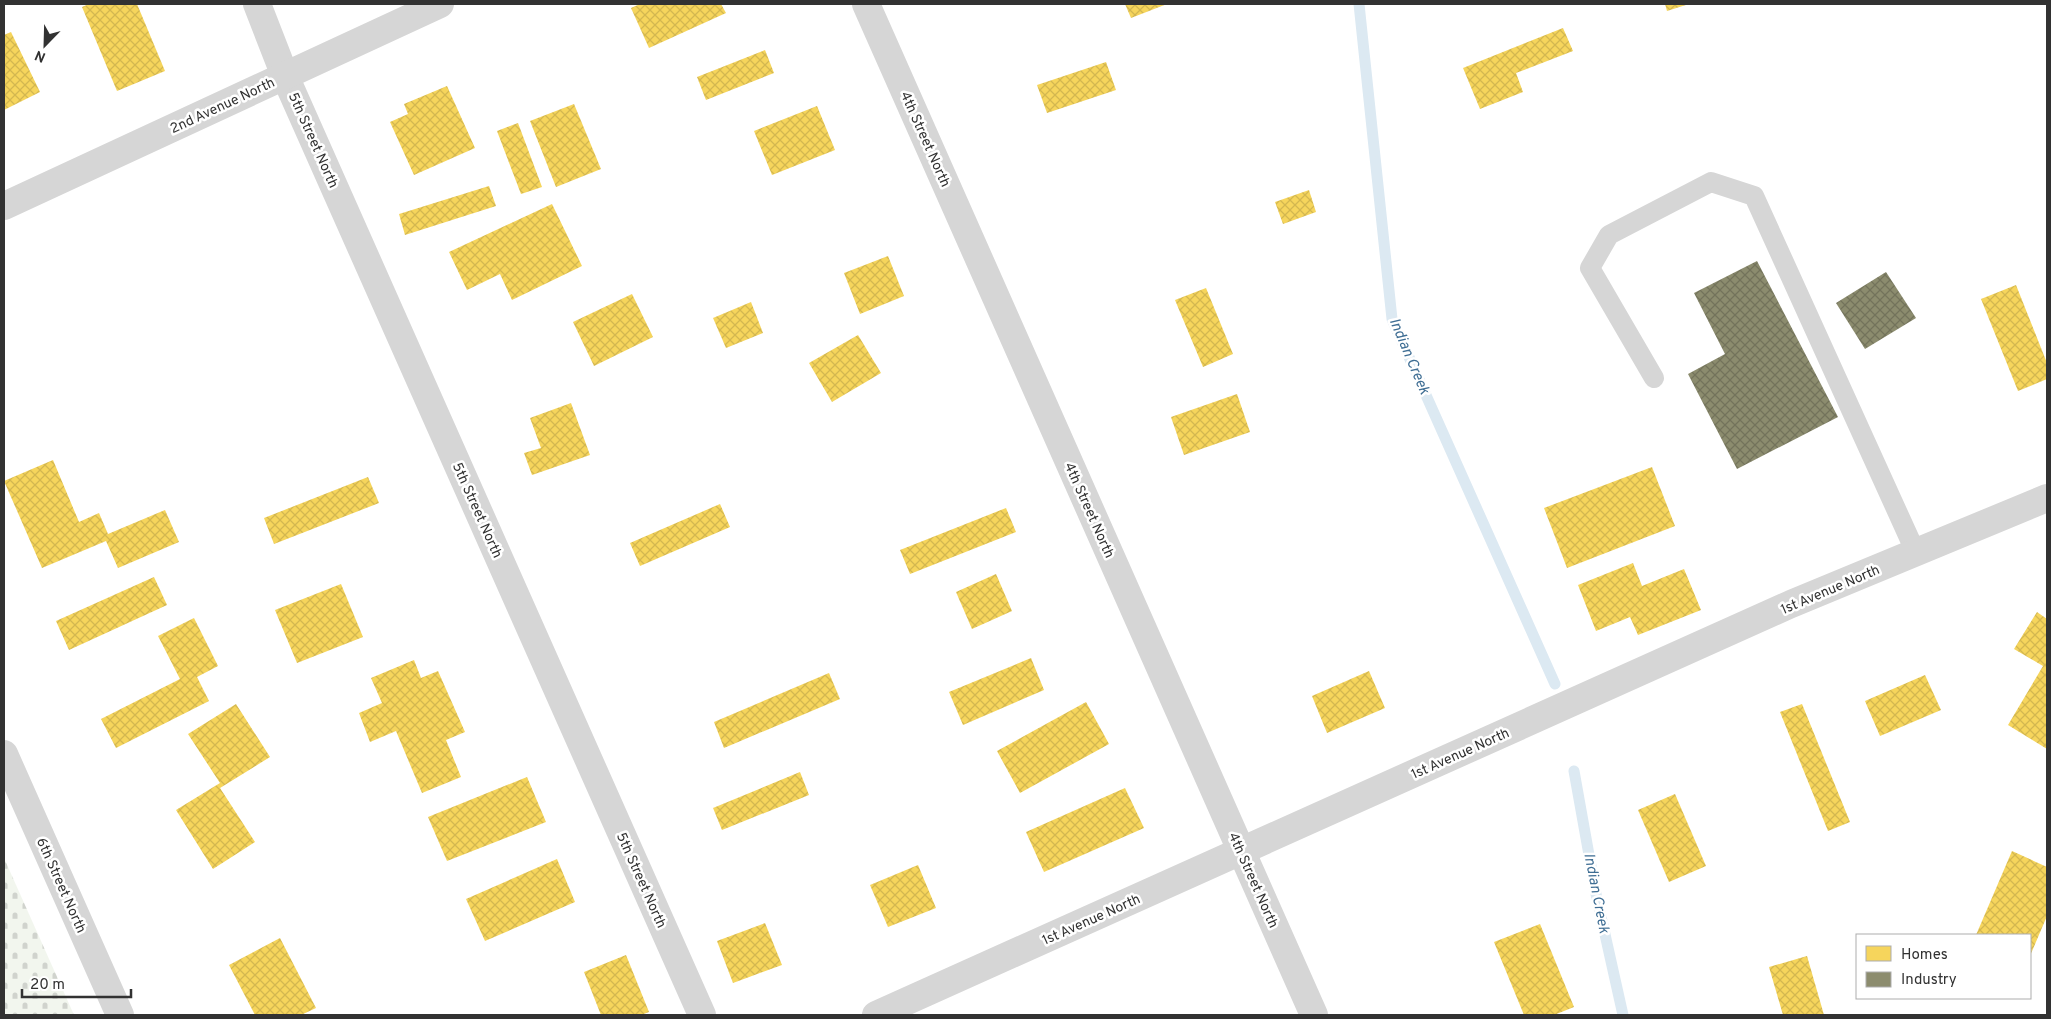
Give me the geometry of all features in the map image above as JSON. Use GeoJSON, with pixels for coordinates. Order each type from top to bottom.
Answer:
{"type":"FeatureCollection","features":[{"type":"Feature","properties":{"kind":"street","name":"5th Street North"},"geometry":{"type":"LineString","coordinates":[[257,4],[285,76],[702,1015]]}},
{"type":"Feature","properties":{"kind":"street","name":"2nd Avenue North"},"geometry":{"type":"LineString","coordinates":[[4,206],[440,4]]}},
{"type":"Feature","properties":{"kind":"street","name":"4th Street North"},"geometry":{"type":"LineString","coordinates":[[866,4],[1314,1015]]}},
{"type":"Feature","properties":{"kind":"street","name":"1st Avenue North"},"geometry":{"type":"LineString","coordinates":[[876,1015],[1791,604],[2047,498]]}},
{"type":"Feature","properties":{"kind":"street","name":"6th Street North"},"geometry":{"type":"LineString","coordinates":[[4,754],[120,1015]]}},
{"type":"Feature","properties":{"kind":"lane"},"geometry":{"type":"LineString","coordinates":[[1654,378],[1590,268],[1609,235],[1711,182],[1754,196],[1916,553]]}},
{"type":"Feature","properties":{"kind":"green space"},"geometry":{"type":"Polygon","coordinates":[[[4,858],[74,1015],[4,1015],[4,858]]]}},
{"type":"Feature","properties":{"kind":"building: Homes"},"geometry":{"type":"Polygon","coordinates":[[[89,4],[137,4],[165,71],[117,91],[82,7],[89,4]]]}},
{"type":"Feature","properties":{"kind":"building: Homes"},"geometry":{"type":"Polygon","coordinates":[[[640,4],[721,4],[726,13],[649,48],[631,8],[640,4]]]}},
{"type":"Feature","properties":{"kind":"building: Homes"},"geometry":{"type":"Polygon","coordinates":[[[1125,4],[1167,4],[1131,18],[1125,4]]]}},
{"type":"Feature","properties":{"kind":"building: Homes"},"geometry":{"type":"Polygon","coordinates":[[[1665,4],[1689,4],[1667,11],[1665,4]]]}},
{"type":"Feature","properties":{"kind":"building: Homes"},"geometry":{"type":"Polygon","coordinates":[[[1563,28],[1573,51],[1516,73],[1523,92],[1480,109],[1463,68],[1563,28]]]}},
{"type":"Feature","properties":{"kind":"building: Homes"},"geometry":{"type":"Polygon","coordinates":[[[11,32],[40,92],[4,110],[4,35],[11,32]]]}},
{"type":"Feature","properties":{"kind":"building: Homes"},"geometry":{"type":"Polygon","coordinates":[[[765,50],[774,73],[706,100],[697,77],[765,50]]]}},
{"type":"Feature","properties":{"kind":"building: Homes"},"geometry":{"type":"Polygon","coordinates":[[[1106,62],[1116,90],[1047,113],[1037,85],[1106,62]]]}},
{"type":"Feature","properties":{"kind":"building: Homes"},"geometry":{"type":"Polygon","coordinates":[[[447,86],[475,148],[414,175],[390,122],[408,114],[404,104],[447,86]]]}},
{"type":"Feature","properties":{"kind":"building: Homes"},"geometry":{"type":"Polygon","coordinates":[[[574,104],[601,169],[556,187],[530,121],[574,104]]]}},
{"type":"Feature","properties":{"kind":"building: Homes"},"geometry":{"type":"Polygon","coordinates":[[[817,106],[835,150],[772,175],[754,131],[817,106]]]}},
{"type":"Feature","properties":{"kind":"building: Homes"},"geometry":{"type":"Polygon","coordinates":[[[518,123],[542,187],[521,194],[497,131],[518,123]]]}},
{"type":"Feature","properties":{"kind":"building: Homes"},"geometry":{"type":"Polygon","coordinates":[[[489,186],[496,206],[405,235],[399,214],[489,186]]]}},
{"type":"Feature","properties":{"kind":"building: Homes"},"geometry":{"type":"Polygon","coordinates":[[[1309,190],[1316,212],[1283,224],[1275,202],[1309,190]]]}},
{"type":"Feature","properties":{"kind":"building: Homes"},"geometry":{"type":"Polygon","coordinates":[[[552,204],[582,266],[512,300],[500,274],[467,290],[449,252],[552,204]]]}},
{"type":"Feature","properties":{"kind":"building: Homes"},"geometry":{"type":"Polygon","coordinates":[[[888,256],[904,296],[860,314],[844,273],[888,256]]]}},
{"type":"Feature","properties":{"kind":"building: Homes"},"geometry":{"type":"Polygon","coordinates":[[[2016,285],[2047,363],[2047,379],[2018,391],[1981,299],[2016,285]]]}},
{"type":"Feature","properties":{"kind":"building: Homes"},"geometry":{"type":"Polygon","coordinates":[[[1206,288],[1233,354],[1203,367],[1175,300],[1206,288]]]}},
{"type":"Feature","properties":{"kind":"building: Homes"},"geometry":{"type":"Polygon","coordinates":[[[632,294],[653,337],[594,366],[573,322],[632,294]]]}},
{"type":"Feature","properties":{"kind":"building: Homes"},"geometry":{"type":"Polygon","coordinates":[[[751,302],[763,333],[726,348],[713,318],[751,302]]]}},
{"type":"Feature","properties":{"kind":"building: Homes"},"geometry":{"type":"Polygon","coordinates":[[[858,335],[881,373],[832,402],[809,363],[858,335]]]}},
{"type":"Feature","properties":{"kind":"building: Homes"},"geometry":{"type":"Polygon","coordinates":[[[1237,394],[1250,432],[1184,455],[1171,417],[1237,394]]]}},
{"type":"Feature","properties":{"kind":"building: Homes"},"geometry":{"type":"Polygon","coordinates":[[[571,403],[590,455],[532,475],[524,453],[541,448],[530,418],[571,403]]]}},
{"type":"Feature","properties":{"kind":"building: Homes"},"geometry":{"type":"Polygon","coordinates":[[[53,460],[79,522],[99,513],[108,534],[165,510],[179,542],[118,568],[106,541],[42,568],[4,481],[53,460]]]}},
{"type":"Feature","properties":{"kind":"building: Homes"},"geometry":{"type":"Polygon","coordinates":[[[1652,467],[1675,526],[1567,568],[1544,508],[1652,467]]]}},
{"type":"Feature","properties":{"kind":"building: Homes"},"geometry":{"type":"Polygon","coordinates":[[[368,477],[379,503],[274,544],[264,518],[368,477]]]}},
{"type":"Feature","properties":{"kind":"building: Homes"},"geometry":{"type":"Polygon","coordinates":[[[720,504],[730,527],[640,566],[630,543],[720,504]]]}},
{"type":"Feature","properties":{"kind":"building: Homes"},"geometry":{"type":"Polygon","coordinates":[[[1006,508],[1016,532],[910,574],[900,550],[1006,508]]]}},
{"type":"Feature","properties":{"kind":"building: Homes"},"geometry":{"type":"Polygon","coordinates":[[[1633,563],[1642,586],[1684,569],[1701,610],[1638,635],[1630,617],[1596,631],[1578,585],[1633,563]]]}},
{"type":"Feature","properties":{"kind":"building: Homes"},"geometry":{"type":"Polygon","coordinates":[[[996,574],[1012,611],[972,629],[956,592],[996,574]]]}},
{"type":"Feature","properties":{"kind":"building: Homes"},"geometry":{"type":"Polygon","coordinates":[[[154,577],[167,605],[69,650],[56,621],[154,577]]]}},
{"type":"Feature","properties":{"kind":"building: Homes"},"geometry":{"type":"Polygon","coordinates":[[[341,584],[363,637],[297,663],[275,610],[341,584]]]}},
{"type":"Feature","properties":{"kind":"building: Homes"},"geometry":{"type":"Polygon","coordinates":[[[2037,612],[2047,619],[2047,749],[2008,725],[2043,666],[2014,649],[2037,612]]]}},
{"type":"Feature","properties":{"kind":"building: Homes"},"geometry":{"type":"Polygon","coordinates":[[[194,618],[218,666],[197,677],[209,701],[116,748],[101,719],[180,679],[158,636],[194,618]]]}},
{"type":"Feature","properties":{"kind":"building: Homes"},"geometry":{"type":"Polygon","coordinates":[[[1031,658],[1044,690],[963,725],[949,692],[1031,658]]]}},
{"type":"Feature","properties":{"kind":"building: Homes"},"geometry":{"type":"Polygon","coordinates":[[[414,660],[421,678],[438,671],[465,732],[446,740],[461,777],[422,793],[396,731],[370,742],[359,713],[382,703],[371,678],[414,660]]]}},
{"type":"Feature","properties":{"kind":"building: Homes"},"geometry":{"type":"Polygon","coordinates":[[[1369,671],[1385,708],[1327,733],[1312,696],[1369,671]]]}},
{"type":"Feature","properties":{"kind":"building: Homes"},"geometry":{"type":"Polygon","coordinates":[[[829,673],[840,699],[724,748],[714,722],[829,673]]]}},
{"type":"Feature","properties":{"kind":"building: Homes"},"geometry":{"type":"Polygon","coordinates":[[[1925,675],[1941,710],[1880,736],[1865,701],[1925,675]]]}},
{"type":"Feature","properties":{"kind":"building: Homes"},"geometry":{"type":"Polygon","coordinates":[[[1086,702],[1109,744],[1020,793],[997,751],[1086,702]]]}},
{"type":"Feature","properties":{"kind":"building: Homes"},"geometry":{"type":"Polygon","coordinates":[[[236,704],[270,757],[220,788],[255,842],[213,869],[176,810],[220,783],[188,734],[236,704]]]}},
{"type":"Feature","properties":{"kind":"building: Homes"},"geometry":{"type":"Polygon","coordinates":[[[1802,704],[1850,822],[1828,831],[1780,712],[1802,704]]]}},
{"type":"Feature","properties":{"kind":"building: Homes"},"geometry":{"type":"Polygon","coordinates":[[[800,772],[809,795],[722,830],[713,808],[800,772]]]}},
{"type":"Feature","properties":{"kind":"building: Homes"},"geometry":{"type":"Polygon","coordinates":[[[527,777],[546,822],[447,861],[428,817],[527,777]]]}},
{"type":"Feature","properties":{"kind":"building: Homes"},"geometry":{"type":"Polygon","coordinates":[[[1125,788],[1144,828],[1044,872],[1026,832],[1125,788]]]}},
{"type":"Feature","properties":{"kind":"building: Homes"},"geometry":{"type":"Polygon","coordinates":[[[1675,794],[1706,866],[1669,882],[1638,810],[1675,794]]]}},
{"type":"Feature","properties":{"kind":"building: Homes"},"geometry":{"type":"Polygon","coordinates":[[[2012,851],[2047,867],[2047,916],[2031,954],[2031,934],[1976,934],[2012,851]]]}},
{"type":"Feature","properties":{"kind":"building: Homes"},"geometry":{"type":"Polygon","coordinates":[[[557,859],[575,902],[485,941],[466,899],[557,859]]]}},
{"type":"Feature","properties":{"kind":"building: Homes"},"geometry":{"type":"Polygon","coordinates":[[[918,865],[936,908],[888,927],[870,885],[918,865]]]}},
{"type":"Feature","properties":{"kind":"building: Homes"},"geometry":{"type":"Polygon","coordinates":[[[765,923],[782,965],[733,983],[717,941],[765,923]]]}},
{"type":"Feature","properties":{"kind":"building: Homes"},"geometry":{"type":"Polygon","coordinates":[[[1540,924],[1574,1007],[1554,1015],[1524,1015],[1494,942],[1540,924]]]}},
{"type":"Feature","properties":{"kind":"building: Homes"},"geometry":{"type":"Polygon","coordinates":[[[280,938],[316,1008],[301,1015],[255,1015],[229,965],[280,938]]]}},
{"type":"Feature","properties":{"kind":"building: Homes"},"geometry":{"type":"Polygon","coordinates":[[[626,955],[649,1012],[641,1015],[601,1015],[584,972],[626,955]]]}},
{"type":"Feature","properties":{"kind":"building: Homes"},"geometry":{"type":"Polygon","coordinates":[[[1807,956],[1824,1015],[1783,1015],[1769,967],[1807,956]]]}},
{"type":"Feature","properties":{"kind":"building: Industry"},"geometry":{"type":"Polygon","coordinates":[[[1757,261],[1838,417],[1737,469],[1688,374],[1725,354],[1694,293],[1757,261]]]}},
{"type":"Feature","properties":{"kind":"building: Industry"},"geometry":{"type":"Polygon","coordinates":[[[1886,272],[1916,318],[1865,349],[1836,303],[1886,272]]]}},
{"type":"Feature","properties":{"kind":"waterway","name":"Indian Creek"},"geometry":{"type":"LineString","coordinates":[[1359,4],[1392,319],[1555,684]]}},
{"type":"Feature","properties":{"kind":"waterway","name":"Indian Creek"},"geometry":{"type":"LineString","coordinates":[[1574,771],[1596,894],[1623,1015]]}}]}
